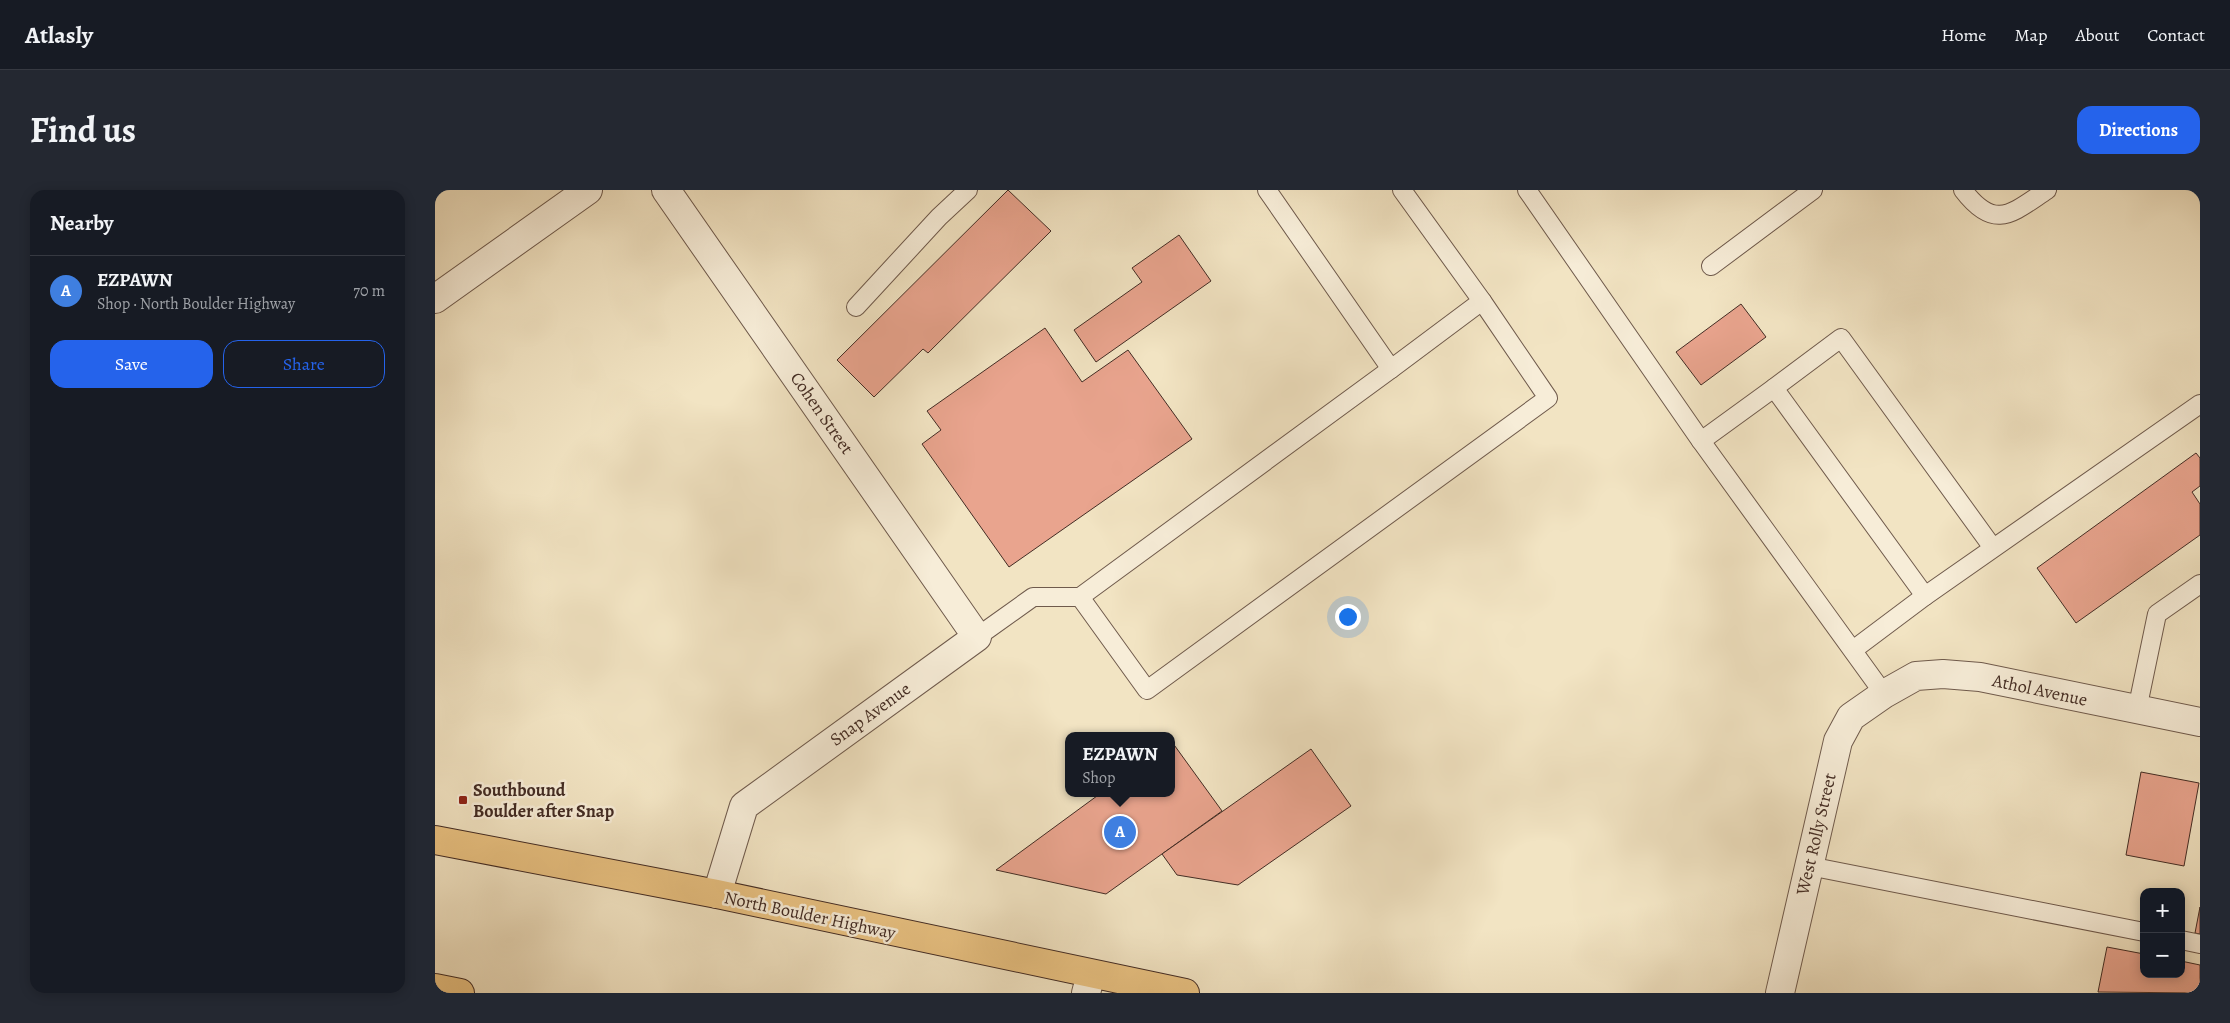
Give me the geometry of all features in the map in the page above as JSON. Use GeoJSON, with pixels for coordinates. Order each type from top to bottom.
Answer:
{"type":"FeatureCollection","features":[{"type":"Feature","properties":{"kind":"main road","name":"North Boulder Highway"},"geometry":{"type":"LineString","coordinates":[[435,840],[717,894],[1089,983],[1185,993]]}},
{"type":"Feature","properties":{"kind":"main road"},"geometry":{"type":"LineString","coordinates":[[435,988],[460,993]]}},
{"type":"Feature","properties":{"kind":"street"},"geometry":{"type":"LineString","coordinates":[[435,299],[588,190]]}},
{"type":"Feature","properties":{"kind":"street","name":"Cohen Street"},"geometry":{"type":"LineString","coordinates":[[666,190],[977,637]]}},
{"type":"Feature","properties":{"kind":"street","name":"Snap Avenue"},"geometry":{"type":"LineString","coordinates":[[717,894],[744,806],[977,637]]}},
{"type":"Feature","properties":{"kind":"street","name":"Athol Avenue"},"geometry":{"type":"LineString","coordinates":[[1883,694],[1916,676],[1943,674],[1980,677],[2200,722]]}},
{"type":"Feature","properties":{"kind":"street","name":"West Rolly Street"},"geometry":{"type":"LineString","coordinates":[[1780,993],[1838,741],[1851,717],[1883,694]]}},
{"type":"Feature","properties":{"kind":"lane"},"geometry":{"type":"LineString","coordinates":[[856,307],[939,217],[968,190]]}},
{"type":"Feature","properties":{"kind":"lane"},"geometry":{"type":"LineString","coordinates":[[1267,190],[1391,369]]}},
{"type":"Feature","properties":{"kind":"lane"},"geometry":{"type":"LineString","coordinates":[[1402,190],[1482,301],[1548,398],[1147,690],[1080,597],[1482,301]]}},
{"type":"Feature","properties":{"kind":"lane"},"geometry":{"type":"LineString","coordinates":[[1527,190],[1701,441],[1883,694]]}},
{"type":"Feature","properties":{"kind":"lane"},"geometry":{"type":"LineString","coordinates":[[1711,266],[1813,190]]}},
{"type":"Feature","properties":{"kind":"lane"},"geometry":{"type":"LineString","coordinates":[[1963,190],[1971,200],[1987,212],[1999,216],[2015,211],[2047,190]]}},
{"type":"Feature","properties":{"kind":"lane"},"geometry":{"type":"LineString","coordinates":[[1701,441],[1841,338],[1993,548]]}},
{"type":"Feature","properties":{"kind":"lane"},"geometry":{"type":"LineString","coordinates":[[1774,388],[1925,596]]}},
{"type":"Feature","properties":{"kind":"lane"},"geometry":{"type":"LineString","coordinates":[[1853,650],[1925,596],[2200,404]]}},
{"type":"Feature","properties":{"kind":"lane"},"geometry":{"type":"LineString","coordinates":[[2137,710],[2157,614],[2200,584]]}},
{"type":"Feature","properties":{"kind":"lane","name":"Snap Avenue"},"geometry":{"type":"LineString","coordinates":[[977,637],[1033,597],[1080,597]]}},
{"type":"Feature","properties":{"kind":"lane"},"geometry":{"type":"LineString","coordinates":[[1809,866],[2140,931]]}},
{"type":"Feature","properties":{"kind":"lane"},"geometry":{"type":"LineString","coordinates":[[2185,941],[2200,944]]}},
{"type":"Feature","properties":{"kind":"building"},"geometry":{"type":"Polygon","coordinates":[[[1008,190],[1051,231],[928,353],[923,349],[874,397],[837,360],[1008,190]]]}},
{"type":"Feature","properties":{"kind":"building"},"geometry":{"type":"Polygon","coordinates":[[[1179,235],[1211,281],[1096,362],[1074,330],[1142,282],[1132,268],[1179,235]]]}},
{"type":"Feature","properties":{"kind":"building"},"geometry":{"type":"Polygon","coordinates":[[[1741,304],[1766,337],[1701,385],[1676,352],[1741,304]]]}},
{"type":"Feature","properties":{"kind":"building"},"geometry":{"type":"Polygon","coordinates":[[[1045,328],[1082,382],[1128,350],[1192,439],[1009,567],[922,444],[941,430],[927,411],[1045,328]]]}},
{"type":"Feature","properties":{"kind":"building"},"geometry":{"type":"Polygon","coordinates":[[[2196,453],[2200,458],[2200,486],[2192,492],[2200,504],[2200,535],[2076,623],[2037,568],[2196,453]]]}},
{"type":"Feature","properties":{"kind":"building"},"geometry":{"type":"Polygon","coordinates":[[[1175,746],[1222,811],[1106,894],[996,870],[1096,797],[1175,797],[1175,746]]]}},
{"type":"Feature","properties":{"kind":"building"},"geometry":{"type":"Polygon","coordinates":[[[1311,749],[1351,806],[1238,885],[1177,875],[1162,854],[1311,749]]]}},
{"type":"Feature","properties":{"kind":"building"},"geometry":{"type":"Polygon","coordinates":[[[2141,772],[2199,783],[2184,866],[2126,855],[2141,772]]]}},
{"type":"Feature","properties":{"kind":"building"},"geometry":{"type":"Polygon","coordinates":[[[2200,907],[2200,934],[2195,933],[2200,907]]]}},
{"type":"Feature","properties":{"kind":"building"},"geometry":{"type":"Polygon","coordinates":[[[2107,947],[2140,953],[2140,978],[2185,978],[2185,962],[2200,965],[2200,993],[2098,992],[2107,947]]]}},
{"type":"Feature","properties":{"kind":"place","name":"Southbound Boulder after Snap"},"geometry":{"type":"Point","coordinates":[463,800]}},
{"type":"Feature","properties":{"kind":"place","name":"EZPAWN"},"geometry":{"type":"Point","coordinates":[1120,832]}}]}
